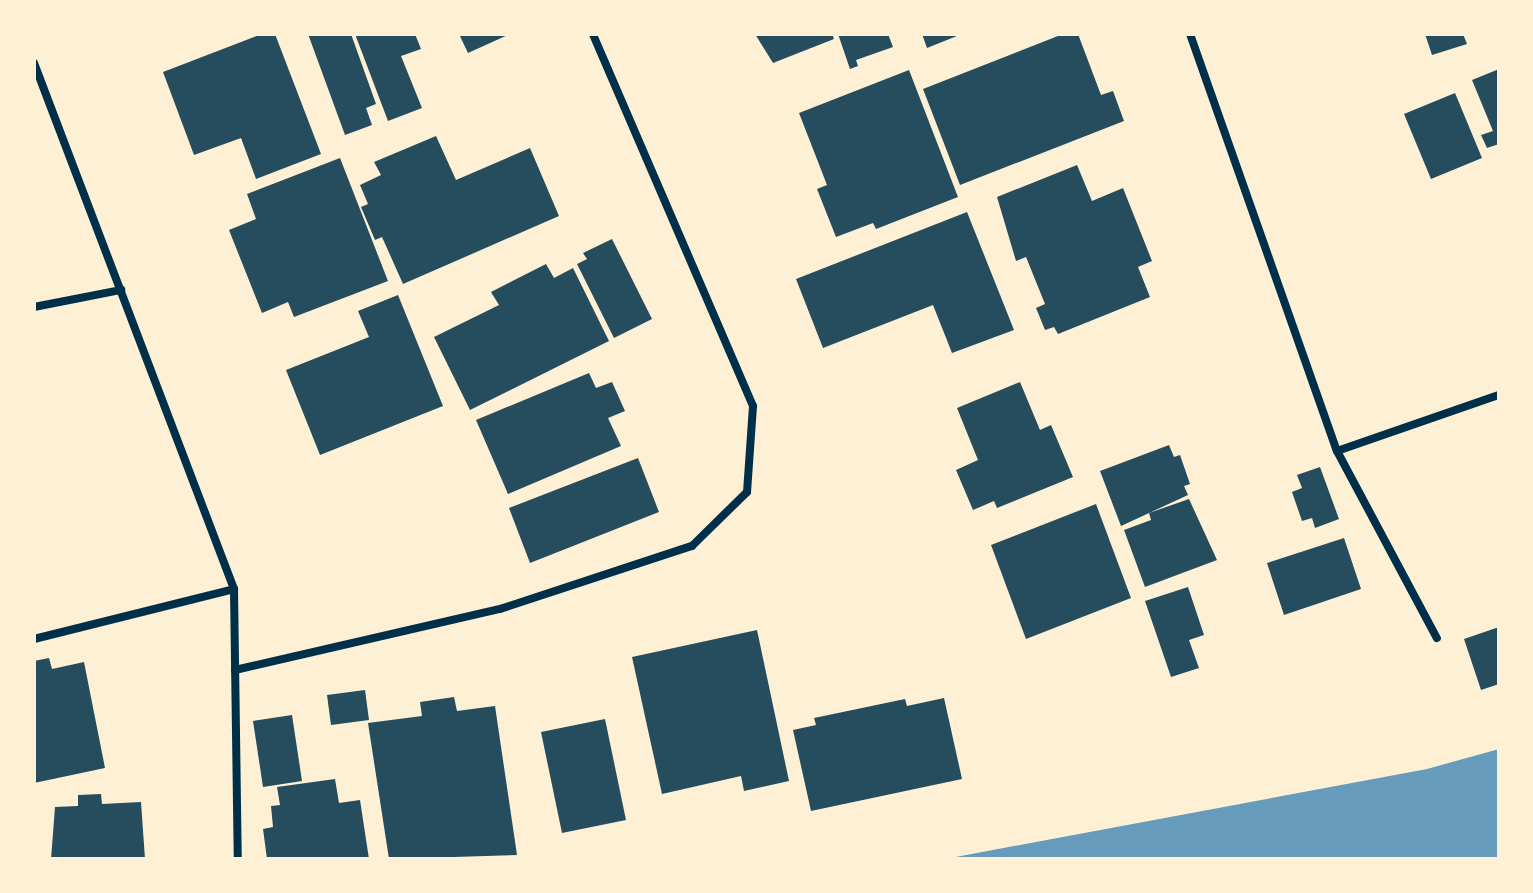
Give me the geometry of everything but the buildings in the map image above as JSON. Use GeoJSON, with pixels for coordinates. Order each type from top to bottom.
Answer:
{"type":"FeatureCollection","features":[{"type":"Feature","properties":{"kind":"street"},"geometry":{"type":"LineString","coordinates":[[235,670],[500,609],[692,546],[747,492],[753,406],[593,34]]}},
{"type":"Feature","properties":{"kind":"street"},"geometry":{"type":"LineString","coordinates":[[1190,34],[1337,451],[1437,638]]}},
{"type":"Feature","properties":{"kind":"street"},"geometry":{"type":"LineString","coordinates":[[34,63],[234,589],[238,859]]}},
{"type":"Feature","properties":{"kind":"street"},"geometry":{"type":"LineString","coordinates":[[34,307],[121,290]]}},
{"type":"Feature","properties":{"kind":"street"},"geometry":{"type":"LineString","coordinates":[[1337,451],[1499,395]]}},
{"type":"Feature","properties":{"kind":"street"},"geometry":{"type":"LineString","coordinates":[[34,639],[234,589]]}},
{"type":"Feature","properties":{"kind":"water"},"geometry":{"type":"Polygon","coordinates":[[[1499,749],[1499,859],[945,859],[1427,769],[1499,749]]]}}]}
